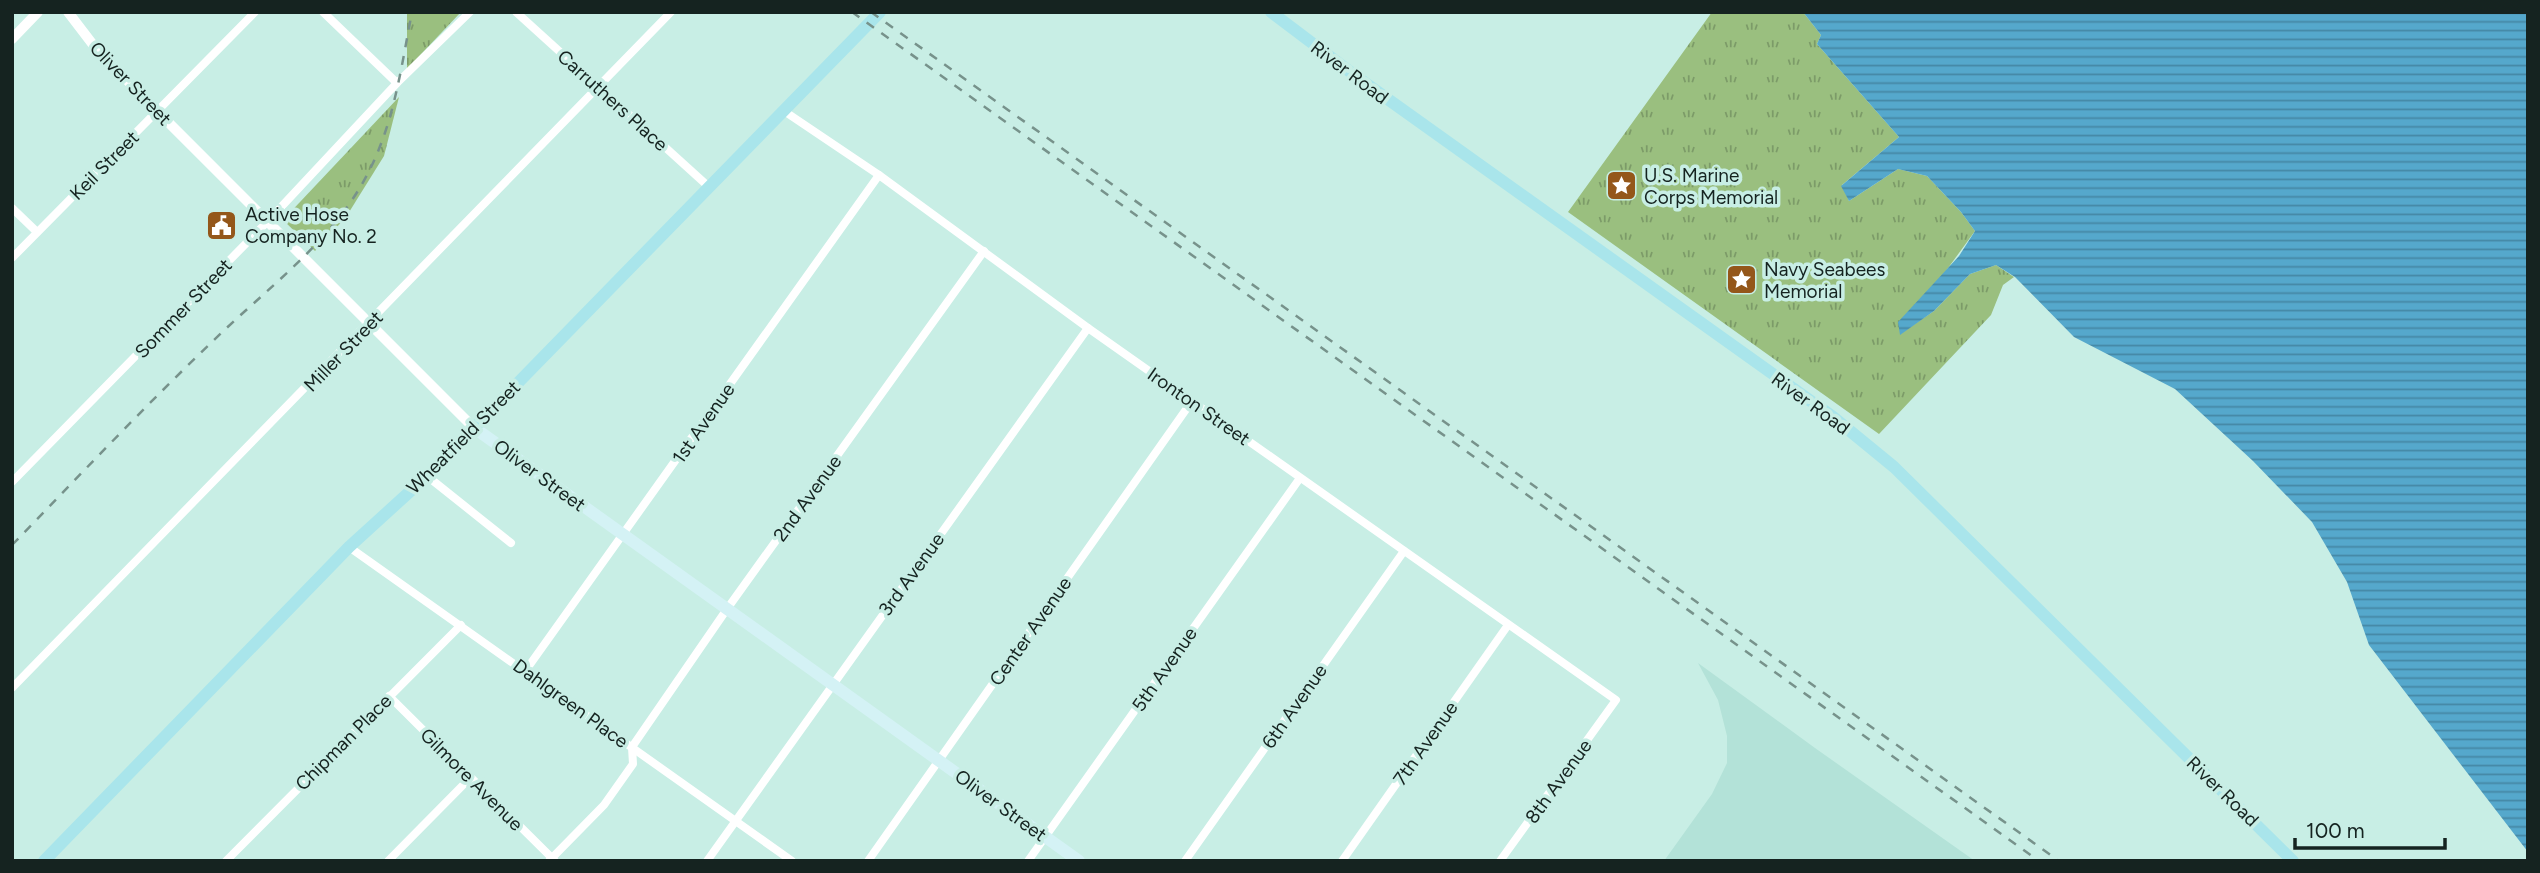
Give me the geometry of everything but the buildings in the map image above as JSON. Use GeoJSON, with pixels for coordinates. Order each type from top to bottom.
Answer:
{"type":"FeatureCollection","features":[{"type":"Feature","properties":{"kind":"main road","name":"Wheatfield Street"},"geometry":{"type":"LineString","coordinates":[[44,861],[349,547],[427,476],[640,260],[880,12]]}},
{"type":"Feature","properties":{"kind":"main road","name":"River Road"},"geometry":{"type":"LineString","coordinates":[[1271,12],[1382,96],[1833,417],[1894,467],[2293,861]]}},
{"type":"Feature","properties":{"kind":"main road","name":"Oliver Street"},"geometry":{"type":"LineString","coordinates":[[473,427],[1079,861]]}},
{"type":"Feature","properties":{"kind":"street"},"geometry":{"type":"LineString","coordinates":[[12,39],[38,12]]}},
{"type":"Feature","properties":{"kind":"street","name":"Oliver Street"},"geometry":{"type":"LineString","coordinates":[[68,12],[94,46],[157,111],[473,427]]}},
{"type":"Feature","properties":{"kind":"street","name":"Keil Street"},"geometry":{"type":"LineString","coordinates":[[12,258],[255,12]]}},
{"type":"Feature","properties":{"kind":"street"},"geometry":{"type":"LineString","coordinates":[[323,12],[397,83]]}},
{"type":"Feature","properties":{"kind":"street","name":"Sommer Street"},"geometry":{"type":"LineString","coordinates":[[12,482],[268,221],[397,83],[470,12]]}},
{"type":"Feature","properties":{"kind":"street","name":"Carruthers Place"},"geometry":{"type":"LineString","coordinates":[[516,12],[709,187]]}},
{"type":"Feature","properties":{"kind":"street","name":"Miller Street"},"geometry":{"type":"LineString","coordinates":[[12,688],[370,324],[671,12]]}},
{"type":"Feature","properties":{"kind":"street","name":"Ironton Street"},"geometry":{"type":"LineString","coordinates":[[783,111],[879,175],[1088,328],[1616,700]]}},
{"type":"Feature","properties":{"kind":"street","name":"1st Avenue"},"geometry":{"type":"LineString","coordinates":[[526,670],[879,175]]}},
{"type":"Feature","properties":{"kind":"street"},"geometry":{"type":"LineString","coordinates":[[12,208],[37,232]]}},
{"type":"Feature","properties":{"kind":"street","name":"2nd Avenue"},"geometry":{"type":"LineString","coordinates":[[552,860],[604,805],[633,764],[632,747],[727,609],[984,251]]}},
{"type":"Feature","properties":{"kind":"street","name":"3rd Avenue"},"geometry":{"type":"LineString","coordinates":[[707,861],[1088,328]]}},
{"type":"Feature","properties":{"kind":"street","name":"Center Avenue"},"geometry":{"type":"LineString","coordinates":[[868,861],[1192,401]]}},
{"type":"Feature","properties":{"kind":"street"},"geometry":{"type":"LineString","coordinates":[[427,476],[511,544]]}},
{"type":"Feature","properties":{"kind":"street","name":"5th Avenue"},"geometry":{"type":"LineString","coordinates":[[1028,861],[1300,478]]}},
{"type":"Feature","properties":{"kind":"street","name":"Dahlgreen Place"},"geometry":{"type":"LineString","coordinates":[[349,547],[792,861]]}},
{"type":"Feature","properties":{"kind":"street","name":"6th Avenue"},"geometry":{"type":"LineString","coordinates":[[1185,861],[1404,551]]}},
{"type":"Feature","properties":{"kind":"street","name":"Chipman Place"},"geometry":{"type":"LineString","coordinates":[[226,861],[461,625]]}},
{"type":"Feature","properties":{"kind":"street","name":"7th Avenue"},"geometry":{"type":"LineString","coordinates":[[1342,861],[1508,625]]}},
{"type":"Feature","properties":{"kind":"street","name":"Gilmore Avenue"},"geometry":{"type":"LineString","coordinates":[[389,696],[552,860]]}},
{"type":"Feature","properties":{"kind":"street","name":"8th Avenue"},"geometry":{"type":"LineString","coordinates":[[1500,861],[1616,700]]}},
{"type":"Feature","properties":{"kind":"street"},"geometry":{"type":"LineString","coordinates":[[388,861],[470,778]]}},
{"type":"Feature","properties":{"kind":"shaded area"},"geometry":{"type":"Polygon","coordinates":[[[1698,663],[1975,861],[1664,861],[1712,794],[1727,763],[1727,736],[1718,700],[1698,663]]]}},
{"type":"Feature","properties":{"kind":"green space"},"geometry":{"type":"Polygon","coordinates":[[[407,12],[461,12],[407,69],[407,12]]]}},
{"type":"Feature","properties":{"kind":"green space"},"geometry":{"type":"Polygon","coordinates":[[[1712,12],[1803,12],[1821,35],[1817,44],[1899,137],[1842,185],[1849,201],[1898,169],[1927,176],[1975,231],[1900,334],[1934,311],[1970,274],[1996,265],[2014,277],[2003,285],[1991,315],[1879,434],[1568,212],[1712,12]]]}},
{"type":"Feature","properties":{"kind":"green space"},"geometry":{"type":"Polygon","coordinates":[[[399,97],[384,156],[346,217],[315,251],[283,220],[399,97]]]}},
{"type":"Feature","properties":{"kind":"water"},"geometry":{"type":"Polygon","coordinates":[[[1803,12],[2528,12],[2528,852],[2369,645],[2347,582],[2312,522],[2253,461],[2175,389],[2074,337],[2015,277],[1996,265],[1970,274],[1934,311],[1900,335],[1898,322],[1959,256],[1975,231],[1927,176],[1898,169],[1849,201],[1841,186],[1899,137],[1817,44],[1821,35],[1803,12]]]}},
{"type":"Feature","properties":{"kind":"railway"},"geometry":{"type":"LineString","coordinates":[[12,545],[162,391],[297,264],[336,222],[367,175],[384,136],[412,12]]}},
{"type":"Feature","properties":{"kind":"railway"},"geometry":{"type":"LineString","coordinates":[[852,12],[2039,861]]}},
{"type":"Feature","properties":{"kind":"railway"},"geometry":{"type":"LineString","coordinates":[[871,12],[2059,861]]}},
{"type":"Feature","properties":{"kind":"place","name":"U.S. Marine Corps Memorial"},"geometry":{"type":"Point","coordinates":[1621,186]}},
{"type":"Feature","properties":{"kind":"place","name":"Active Hose Company No. 2"},"geometry":{"type":"Point","coordinates":[222,225]}},
{"type":"Feature","properties":{"kind":"place","name":"Navy Seabees Memorial"},"geometry":{"type":"Point","coordinates":[1741,280]}}]}
